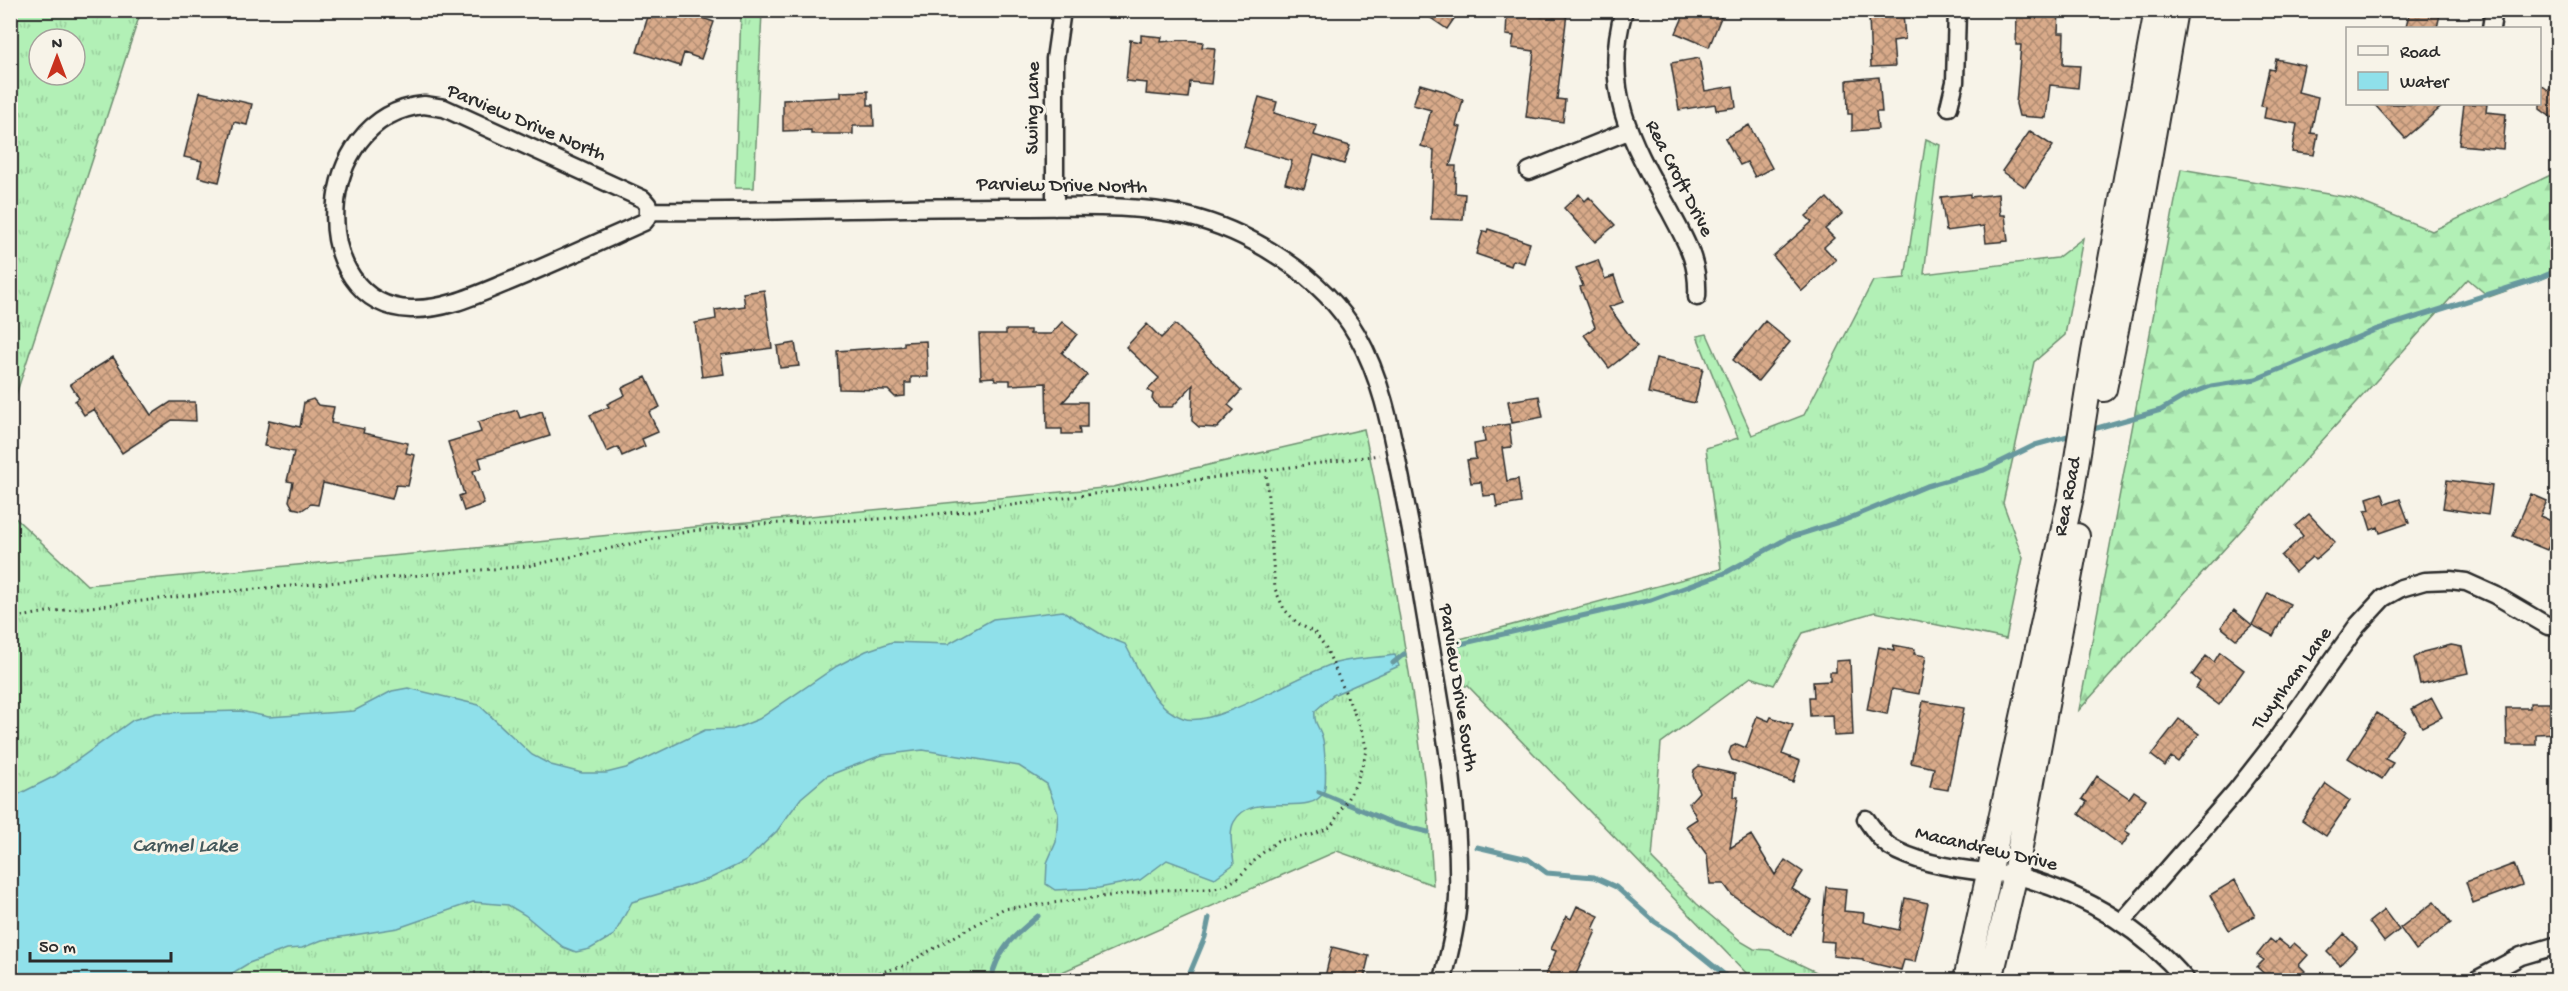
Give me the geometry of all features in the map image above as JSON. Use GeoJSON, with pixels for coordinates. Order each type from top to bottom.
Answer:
{"type":"FeatureCollection","features":[{"type":"Feature","properties":{"kind":"main road","name":"Rea Road"},"geometry":{"type":"LineString","coordinates":[[1990,981],[2015,874],[2103,350],[2157,10]]}},
{"type":"Feature","properties":{"kind":"main road","name":"Rea Road"},"geometry":{"type":"LineString","coordinates":[[2103,350],[2138,221],[2175,10]]}},
{"type":"Feature","properties":{"kind":"main road","name":"Rea Road"},"geometry":{"type":"LineString","coordinates":[[1966,981],[1988,873],[2078,495]]}},
{"type":"Feature","properties":{"kind":"street","name":"Swing Lane"},"geometry":{"type":"LineString","coordinates":[[1055,207],[1055,59],[1062,10]]}},
{"type":"Feature","properties":{"kind":"street","name":"Rea Croft Drive"},"geometry":{"type":"LineString","coordinates":[[1624,10],[1617,43],[1616,76],[1621,108],[1628,131],[1693,254],[1698,280],[1697,297]]}},
{"type":"Feature","properties":{"kind":"street"},"geometry":{"type":"LineString","coordinates":[[1949,107],[1955,82],[1957,10]]}},
{"type":"Feature","properties":{"kind":"street"},"geometry":{"type":"LineString","coordinates":[[2491,27],[2494,10]]}},
{"type":"Feature","properties":{"kind":"street","name":"Parview Drive North"},"geometry":{"type":"LineString","coordinates":[[424,105],[444,108],[505,134],[643,199],[649,208],[644,222],[525,276],[441,306],[414,309],[392,307],[367,292],[347,267],[339,247],[335,201],[340,177],[354,148],[364,135],[382,119],[395,112],[424,105]]}},
{"type":"Feature","properties":{"kind":"street"},"geometry":{"type":"LineString","coordinates":[[1529,171],[1628,131]]}},
{"type":"Feature","properties":{"kind":"street","name":"Parview Drive North"},"geometry":{"type":"LineString","coordinates":[[649,208],[727,213],[1055,207],[1160,210],[1191,217],[1229,230],[1264,247],[1311,281],[1348,320],[1372,367],[1383,404]]}},
{"type":"Feature","properties":{"kind":"street","name":"Parview Drive South"},"geometry":{"type":"LineString","coordinates":[[1383,404],[1413,540],[1453,802],[1458,901],[1443,981]]}},
{"type":"Feature","properties":{"kind":"street","name":"Twynham Lane"},"geometry":{"type":"LineString","coordinates":[[2122,921],[2236,791],[2276,740],[2356,626],[2384,598],[2401,588],[2425,581],[2466,582],[2495,595],[2548,626]]}},
{"type":"Feature","properties":{"kind":"street","name":"Macandrew Drive"},"geometry":{"type":"LineString","coordinates":[[1866,819],[1890,847],[1929,861],[1988,873],[2015,874],[2068,893],[2122,921],[2158,951],[2186,981]]}},
{"type":"Feature","properties":{"kind":"street"},"geometry":{"type":"LineString","coordinates":[[2476,981],[2521,956],[2558,945]]}},
{"type":"Feature","properties":{"kind":"path"},"geometry":{"type":"LineString","coordinates":[[10,620],[47,612],[254,588],[528,566],[692,531],[760,524],[969,512],[1395,453]]}},
{"type":"Feature","properties":{"kind":"path"},"geometry":{"type":"LineString","coordinates":[[756,981],[764,975],[780,971],[836,979],[875,975],[903,966],[1003,909],[1158,890],[1209,889],[1225,886],[1239,878],[1259,856],[1277,842],[1312,835],[1331,827],[1352,793],[1367,751],[1356,718],[1326,648],[1315,633],[1297,623],[1284,609],[1275,589],[1266,472]]}},
{"type":"Feature","properties":{"kind":"path"},"geometry":{"type":"LineString","coordinates":[[439,981],[475,973],[528,981]]}},
{"type":"Feature","properties":{"kind":"green space"},"geometry":{"type":"Polygon","coordinates":[[[10,11],[141,11],[11,410],[10,11]]]}},
{"type":"Feature","properties":{"kind":"green space"},"geometry":{"type":"Polygon","coordinates":[[[741,11],[762,11],[754,188],[735,188],[741,11]]]}},
{"type":"Feature","properties":{"kind":"green space"},"geometry":{"type":"Polygon","coordinates":[[[1926,139],[1940,145],[1924,274],[2057,258],[2083,238],[2065,335],[2034,362],[2003,503],[2023,558],[2006,639],[1875,612],[1803,633],[1774,685],[1751,677],[1661,743],[1652,859],[1697,904],[1742,942],[1754,949],[1770,950],[1833,980],[1753,980],[1468,686],[1463,686],[1456,640],[1721,569],[1706,448],[1738,438],[1697,336],[1707,334],[1752,435],[1804,415],[1873,281],[1905,278],[1926,139]]]}},
{"type":"Feature","properties":{"kind":"green space"},"geometry":{"type":"Polygon","coordinates":[[[2181,169],[2351,198],[2432,231],[2557,172],[2557,273],[2489,297],[2468,279],[2079,710],[2181,169]]]}},
{"type":"Feature","properties":{"kind":"green space"},"geometry":{"type":"Polygon","coordinates":[[[1364,429],[1394,581],[1413,699],[1427,805],[1433,885],[1337,851],[1044,980],[11,980],[10,513],[87,585],[1113,487],[1364,429]]]}},
{"type":"Feature","properties":{"kind":"water","name":"Carmel Lake"},"geometry":{"type":"Polygon","coordinates":[[[1063,611],[1104,636],[1125,644],[1155,697],[1172,713],[1183,718],[1197,719],[1215,716],[1336,663],[1395,655],[1399,666],[1333,695],[1315,711],[1324,747],[1324,791],[1317,799],[1307,803],[1267,805],[1243,812],[1232,826],[1231,843],[1234,864],[1215,878],[1167,860],[1140,880],[1099,888],[1055,890],[1046,884],[1047,863],[1056,842],[1058,813],[1047,784],[1019,766],[923,750],[882,755],[827,776],[801,798],[777,831],[746,861],[709,879],[632,902],[614,935],[590,949],[576,952],[563,947],[525,915],[508,905],[473,902],[398,928],[322,940],[302,948],[287,949],[249,963],[221,980],[11,980],[11,798],[55,776],[133,720],[156,713],[240,711],[269,717],[354,711],[392,691],[408,688],[479,705],[532,755],[551,765],[582,773],[606,773],[626,768],[705,730],[734,729],[759,719],[837,666],[866,651],[892,642],[948,644],[993,619],[1063,611]]]}},
{"type":"Feature","properties":{"kind":"building"},"geometry":{"type":"Polygon","coordinates":[[[650,10],[679,10],[714,22],[701,59],[684,53],[680,66],[637,52],[650,10]]]}},
{"type":"Feature","properties":{"kind":"building"},"geometry":{"type":"Polygon","coordinates":[[[1419,10],[1460,10],[1447,29],[1419,10]]]}},
{"type":"Feature","properties":{"kind":"building"},"geometry":{"type":"Polygon","coordinates":[[[1512,10],[1556,10],[1567,13],[1557,99],[1565,100],[1563,122],[1526,117],[1534,51],[1512,48],[1514,36],[1506,35],[1507,15],[1511,16],[1512,10]]]}},
{"type":"Feature","properties":{"kind":"building"},"geometry":{"type":"Polygon","coordinates":[[[1686,10],[1724,10],[1709,47],[1676,33],[1686,10]]]}},
{"type":"Feature","properties":{"kind":"building"},"geometry":{"type":"Polygon","coordinates":[[[2017,10],[2059,10],[2058,33],[2064,33],[2063,65],[2080,66],[2078,88],[2050,85],[2046,118],[2019,116],[2016,104],[2021,45],[2016,45],[2017,10]]]}},
{"type":"Feature","properties":{"kind":"building"},"geometry":{"type":"Polygon","coordinates":[[[2410,10],[2441,10],[2437,27],[2406,26],[2410,10]]]}},
{"type":"Feature","properties":{"kind":"building"},"geometry":{"type":"Polygon","coordinates":[[[1903,13],[1905,39],[1893,41],[1895,66],[1871,67],[1869,16],[1903,13]]]}},
{"type":"Feature","properties":{"kind":"building"},"geometry":{"type":"Polygon","coordinates":[[[1141,35],[1162,37],[1161,42],[1183,40],[1203,42],[1202,47],[1215,48],[1211,84],[1190,82],[1188,98],[1146,94],[1147,83],[1126,81],[1130,40],[1141,42],[1141,35]]]}},
{"type":"Feature","properties":{"kind":"building"},"geometry":{"type":"Polygon","coordinates":[[[1699,58],[1705,91],[1733,86],[1736,107],[1716,110],[1715,104],[1679,110],[1671,63],[1699,58]]]}},
{"type":"Feature","properties":{"kind":"building"},"geometry":{"type":"Polygon","coordinates":[[[2276,59],[2304,65],[2298,92],[2318,97],[2311,133],[2318,134],[2314,155],[2292,152],[2297,124],[2264,118],[2266,107],[2261,106],[2269,69],[2274,70],[2276,59]]]}},
{"type":"Feature","properties":{"kind":"building"},"geometry":{"type":"Polygon","coordinates":[[[1879,77],[1882,112],[1876,112],[1878,129],[1852,131],[1852,114],[1848,114],[1847,80],[1879,77]]]}},
{"type":"Feature","properties":{"kind":"building"},"geometry":{"type":"Polygon","coordinates":[[[2558,77],[2558,122],[2540,109],[2541,85],[2548,90],[2558,77]]]}},
{"type":"Feature","properties":{"kind":"building"},"geometry":{"type":"Polygon","coordinates":[[[1420,84],[1444,91],[1463,100],[1456,126],[1461,127],[1450,166],[1456,166],[1455,193],[1465,194],[1463,220],[1431,219],[1434,150],[1421,146],[1431,110],[1413,105],[1420,84]]]}},
{"type":"Feature","properties":{"kind":"building"},"geometry":{"type":"Polygon","coordinates":[[[868,91],[868,105],[873,105],[874,126],[853,126],[853,134],[811,134],[811,130],[783,131],[783,100],[841,97],[841,92],[868,91]]]}},
{"type":"Feature","properties":{"kind":"building"},"geometry":{"type":"Polygon","coordinates":[[[200,92],[252,104],[247,125],[234,122],[219,182],[198,177],[202,161],[184,157],[200,92]]]}},
{"type":"Feature","properties":{"kind":"building"},"geometry":{"type":"Polygon","coordinates":[[[1259,97],[1277,102],[1274,113],[1317,126],[1314,135],[1350,146],[1344,164],[1314,155],[1304,188],[1285,183],[1292,161],[1244,147],[1259,97]]]}},
{"type":"Feature","properties":{"kind":"building"},"geometry":{"type":"Polygon","coordinates":[[[2375,105],[2444,105],[2405,138],[2375,105]]]}},
{"type":"Feature","properties":{"kind":"building"},"geometry":{"type":"Polygon","coordinates":[[[2464,105],[2487,105],[2486,112],[2506,114],[2503,149],[2459,145],[2464,105]]]}},
{"type":"Feature","properties":{"kind":"building"},"geometry":{"type":"Polygon","coordinates":[[[1749,125],[1772,168],[1755,177],[1747,162],[1740,165],[1725,138],[1749,125]]]}},
{"type":"Feature","properties":{"kind":"building"},"geometry":{"type":"Polygon","coordinates":[[[2030,131],[2053,146],[2025,187],[2002,171],[2030,131]]]}},
{"type":"Feature","properties":{"kind":"building"},"geometry":{"type":"Polygon","coordinates":[[[1579,194],[1585,201],[1589,197],[1615,225],[1595,242],[1564,208],[1579,194]]]}},
{"type":"Feature","properties":{"kind":"building"},"geometry":{"type":"Polygon","coordinates":[[[1970,194],[1970,197],[1998,194],[2000,215],[2005,215],[2008,241],[1986,243],[1984,226],[1946,231],[1941,197],[1970,194]]]}},
{"type":"Feature","properties":{"kind":"building"},"geometry":{"type":"Polygon","coordinates":[[[1827,198],[1842,214],[1825,229],[1834,238],[1824,247],[1836,260],[1802,291],[1773,256],[1812,222],[1806,216],[1827,198]]]}},
{"type":"Feature","properties":{"kind":"building"},"geometry":{"type":"Polygon","coordinates":[[[1488,229],[1530,243],[1524,263],[1513,260],[1511,266],[1476,254],[1483,231],[1487,232],[1488,229]]]}},
{"type":"Feature","properties":{"kind":"building"},"geometry":{"type":"Polygon","coordinates":[[[1598,260],[1605,279],[1614,276],[1623,302],[1609,307],[1637,346],[1609,368],[1584,335],[1595,327],[1580,287],[1583,286],[1576,268],[1598,260]]]}},
{"type":"Feature","properties":{"kind":"building"},"geometry":{"type":"Polygon","coordinates":[[[764,290],[772,348],[721,355],[724,374],[702,377],[695,323],[716,319],[715,310],[745,306],[743,293],[764,290]]]}},
{"type":"Feature","properties":{"kind":"building"},"geometry":{"type":"Polygon","coordinates":[[[1765,321],[1790,342],[1758,381],[1733,360],[1765,321]]]}},
{"type":"Feature","properties":{"kind":"building"},"geometry":{"type":"Polygon","coordinates":[[[1062,322],[1077,334],[1062,353],[1087,375],[1063,402],[1087,402],[1087,427],[1079,427],[1080,434],[1062,434],[1062,429],[1047,429],[1046,383],[1010,385],[1010,380],[995,380],[994,377],[981,378],[979,334],[1006,334],[1006,330],[1030,330],[1030,334],[1051,334],[1062,322]]]}},
{"type":"Feature","properties":{"kind":"building"},"geometry":{"type":"Polygon","coordinates":[[[1147,324],[1161,338],[1175,324],[1241,391],[1228,405],[1234,410],[1217,428],[1199,427],[1192,421],[1193,385],[1172,407],[1159,407],[1152,399],[1153,394],[1148,390],[1159,378],[1126,347],[1147,324]]]}},
{"type":"Feature","properties":{"kind":"building"},"geometry":{"type":"Polygon","coordinates":[[[926,341],[928,377],[911,377],[911,383],[905,383],[905,396],[895,397],[888,390],[839,389],[837,351],[904,346],[904,342],[926,341]]]}},
{"type":"Feature","properties":{"kind":"building"},"geometry":{"type":"Polygon","coordinates":[[[795,343],[799,366],[780,368],[777,346],[795,343]]]}},
{"type":"Feature","properties":{"kind":"building"},"geometry":{"type":"Polygon","coordinates":[[[113,357],[151,415],[171,402],[195,402],[196,421],[172,420],[122,453],[94,409],[84,415],[75,401],[79,398],[70,384],[113,357]]]}},
{"type":"Feature","properties":{"kind":"building"},"geometry":{"type":"Polygon","coordinates":[[[1656,358],[1703,368],[1695,403],[1648,393],[1656,358]]]}},
{"type":"Feature","properties":{"kind":"building"},"geometry":{"type":"Polygon","coordinates":[[[646,377],[660,407],[649,412],[658,432],[642,439],[645,446],[622,456],[618,447],[607,452],[590,415],[609,407],[607,404],[625,395],[622,388],[646,377]]]}},
{"type":"Feature","properties":{"kind":"building"},"geometry":{"type":"Polygon","coordinates":[[[1539,396],[1543,417],[1512,423],[1508,401],[1539,396]]]}},
{"type":"Feature","properties":{"kind":"building"},"geometry":{"type":"Polygon","coordinates":[[[313,399],[318,405],[334,407],[331,423],[364,429],[363,433],[408,443],[406,453],[415,455],[408,486],[396,485],[392,499],[323,483],[318,505],[311,504],[302,510],[293,508],[289,501],[293,482],[287,481],[294,452],[264,446],[269,420],[300,427],[304,402],[313,399]]]}},
{"type":"Feature","properties":{"kind":"building"},"geometry":{"type":"Polygon","coordinates":[[[517,410],[520,418],[542,411],[550,436],[479,458],[482,468],[473,471],[484,504],[464,511],[459,496],[464,494],[448,442],[481,432],[478,422],[517,410]]]}},
{"type":"Feature","properties":{"kind":"building"},"geometry":{"type":"Polygon","coordinates":[[[1509,424],[1512,447],[1502,448],[1507,481],[1518,479],[1521,503],[1497,507],[1495,495],[1483,496],[1481,482],[1471,483],[1467,460],[1476,459],[1474,444],[1485,442],[1483,428],[1509,424]]]}},
{"type":"Feature","properties":{"kind":"building"},"geometry":{"type":"Polygon","coordinates":[[[2447,480],[2492,486],[2488,515],[2443,508],[2447,480]]]}},
{"type":"Feature","properties":{"kind":"building"},"geometry":{"type":"Polygon","coordinates":[[[2382,493],[2386,504],[2400,499],[2409,523],[2380,533],[2378,527],[2371,530],[2365,511],[2370,510],[2367,498],[2382,493]]]}},
{"type":"Feature","properties":{"kind":"building"},"geometry":{"type":"Polygon","coordinates":[[[2531,494],[2547,501],[2540,516],[2558,524],[2547,550],[2513,536],[2531,494]]]}},
{"type":"Feature","properties":{"kind":"building"},"geometry":{"type":"Polygon","coordinates":[[[2309,514],[2335,542],[2315,560],[2312,557],[2295,572],[2281,556],[2303,536],[2295,526],[2309,514]]]}},
{"type":"Feature","properties":{"kind":"building"},"geometry":{"type":"Polygon","coordinates":[[[2268,593],[2290,604],[2273,636],[2252,625],[2268,593]]]}},
{"type":"Feature","properties":{"kind":"building"},"geometry":{"type":"Polygon","coordinates":[[[2234,610],[2252,625],[2236,639],[2221,627],[2234,610]]]}},
{"type":"Feature","properties":{"kind":"building"},"geometry":{"type":"Polygon","coordinates":[[[1893,645],[1915,649],[1914,654],[1926,656],[1919,694],[1892,689],[1887,714],[1867,710],[1879,647],[1894,650],[1893,645]]]}},
{"type":"Feature","properties":{"kind":"building"},"geometry":{"type":"Polygon","coordinates":[[[2451,645],[2462,647],[2468,673],[2420,684],[2414,658],[2423,652],[2451,645]]]}},
{"type":"Feature","properties":{"kind":"building"},"geometry":{"type":"Polygon","coordinates":[[[2220,652],[2244,670],[2219,705],[2196,688],[2200,682],[2192,675],[2206,656],[2214,662],[2220,652]]]}},
{"type":"Feature","properties":{"kind":"building"},"geometry":{"type":"Polygon","coordinates":[[[1850,660],[1853,735],[1834,736],[1833,715],[1810,716],[1809,697],[1814,697],[1813,682],[1830,681],[1830,672],[1836,672],[1836,661],[1850,660]]]}},
{"type":"Feature","properties":{"kind":"building"},"geometry":{"type":"Polygon","coordinates":[[[2432,698],[2442,717],[2422,727],[2412,709],[2432,698]]]}},
{"type":"Feature","properties":{"kind":"building"},"geometry":{"type":"Polygon","coordinates":[[[1923,701],[1964,708],[1948,790],[1930,787],[1934,768],[1911,763],[1923,701]]]}},
{"type":"Feature","properties":{"kind":"building"},"geometry":{"type":"Polygon","coordinates":[[[2530,703],[2550,703],[2550,707],[2558,707],[2558,733],[2536,734],[2536,745],[2507,745],[2506,708],[2530,708],[2530,703]]]}},
{"type":"Feature","properties":{"kind":"building"},"geometry":{"type":"Polygon","coordinates":[[[2377,713],[2404,730],[2385,759],[2393,763],[2382,779],[2348,758],[2377,713]]]}},
{"type":"Feature","properties":{"kind":"building"},"geometry":{"type":"Polygon","coordinates":[[[1757,716],[1769,721],[1771,717],[1793,725],[1782,754],[1800,761],[1793,782],[1732,760],[1729,753],[1731,747],[1737,744],[1746,748],[1757,716]]]}},
{"type":"Feature","properties":{"kind":"building"},"geometry":{"type":"Polygon","coordinates":[[[2179,719],[2199,734],[2178,762],[2171,757],[2165,766],[2151,755],[2179,719]]]}},
{"type":"Feature","properties":{"kind":"building"},"geometry":{"type":"Polygon","coordinates":[[[1699,766],[1735,774],[1734,797],[1738,797],[1730,848],[1751,835],[1775,875],[1785,860],[1803,872],[1792,889],[1812,901],[1791,935],[1732,895],[1724,884],[1710,884],[1707,855],[1686,826],[1697,819],[1689,803],[1699,792],[1693,776],[1694,770],[1699,766]]]}},
{"type":"Feature","properties":{"kind":"building"},"geometry":{"type":"Polygon","coordinates":[[[2097,776],[2129,798],[2134,791],[2146,799],[2125,831],[2130,834],[2122,846],[2079,814],[2087,802],[2082,799],[2097,776]]]}},
{"type":"Feature","properties":{"kind":"building"},"geometry":{"type":"Polygon","coordinates":[[[2326,784],[2350,801],[2326,836],[2302,820],[2326,784]]]}},
{"type":"Feature","properties":{"kind":"building"},"geometry":{"type":"Polygon","coordinates":[[[2514,864],[2522,885],[2473,903],[2466,882],[2514,864]]]}},
{"type":"Feature","properties":{"kind":"building"},"geometry":{"type":"Polygon","coordinates":[[[2235,880],[2255,916],[2229,930],[2210,895],[2235,880]]]}},
{"type":"Feature","properties":{"kind":"building"},"geometry":{"type":"Polygon","coordinates":[[[1826,887],[1846,889],[1844,911],[1864,913],[1863,922],[1899,930],[1905,898],[1928,903],[1915,962],[1904,960],[1901,970],[1863,961],[1863,959],[1833,956],[1834,942],[1821,941],[1826,887]]]}},
{"type":"Feature","properties":{"kind":"building"},"geometry":{"type":"Polygon","coordinates":[[[2434,902],[2451,923],[2416,950],[2400,928],[2434,902]]]}},
{"type":"Feature","properties":{"kind":"building"},"geometry":{"type":"Polygon","coordinates":[[[1577,906],[1599,916],[1593,929],[1596,931],[1573,981],[1543,981],[1556,951],[1551,949],[1566,916],[1571,919],[1577,906]]]}},
{"type":"Feature","properties":{"kind":"building"},"geometry":{"type":"Polygon","coordinates":[[[2384,910],[2399,930],[2384,942],[2369,922],[2384,910]]]}},
{"type":"Feature","properties":{"kind":"building"},"geometry":{"type":"Polygon","coordinates":[[[2344,934],[2357,947],[2340,965],[2327,952],[2344,934]]]}},
{"type":"Feature","properties":{"kind":"building"},"geometry":{"type":"Polygon","coordinates":[[[2270,939],[2275,943],[2278,939],[2289,948],[2294,943],[2308,955],[2299,965],[2305,971],[2297,981],[2272,981],[2257,967],[2264,960],[2257,955],[2270,939]]]}},
{"type":"Feature","properties":{"kind":"building"},"geometry":{"type":"Polygon","coordinates":[[[1332,947],[1369,956],[1363,981],[1324,981],[1332,947]]]}},
{"type":"Feature","properties":{"kind":"waterway"},"geometry":{"type":"LineString","coordinates":[[2090,430],[2161,410],[2185,396],[2211,386],[2256,379],[2375,330],[2537,279],[2558,270]]}},
{"type":"Feature","properties":{"kind":"waterway"},"geometry":{"type":"LineString","coordinates":[[1456,645],[1651,600],[1725,573],[1788,538],[1845,520],[1927,486],[1984,470],[2035,445],[2075,434]]}},
{"type":"Feature","properties":{"kind":"waterway"},"geometry":{"type":"LineString","coordinates":[[1393,663],[1404,654]]}},
{"type":"Feature","properties":{"kind":"waterway"},"geometry":{"type":"LineString","coordinates":[[1319,792],[1395,824],[1428,832]]}},
{"type":"Feature","properties":{"kind":"waterway"},"geometry":{"type":"LineString","coordinates":[[1477,847],[1528,859],[1547,873],[1594,877],[1616,887],[1655,922],[1674,934],[1731,980]]}},
{"type":"Feature","properties":{"kind":"waterway"},"geometry":{"type":"LineString","coordinates":[[991,980],[998,959],[1008,944],[1038,916]]}},
{"type":"Feature","properties":{"kind":"waterway"},"geometry":{"type":"LineString","coordinates":[[1187,980],[1205,937],[1209,918]]}}]}
